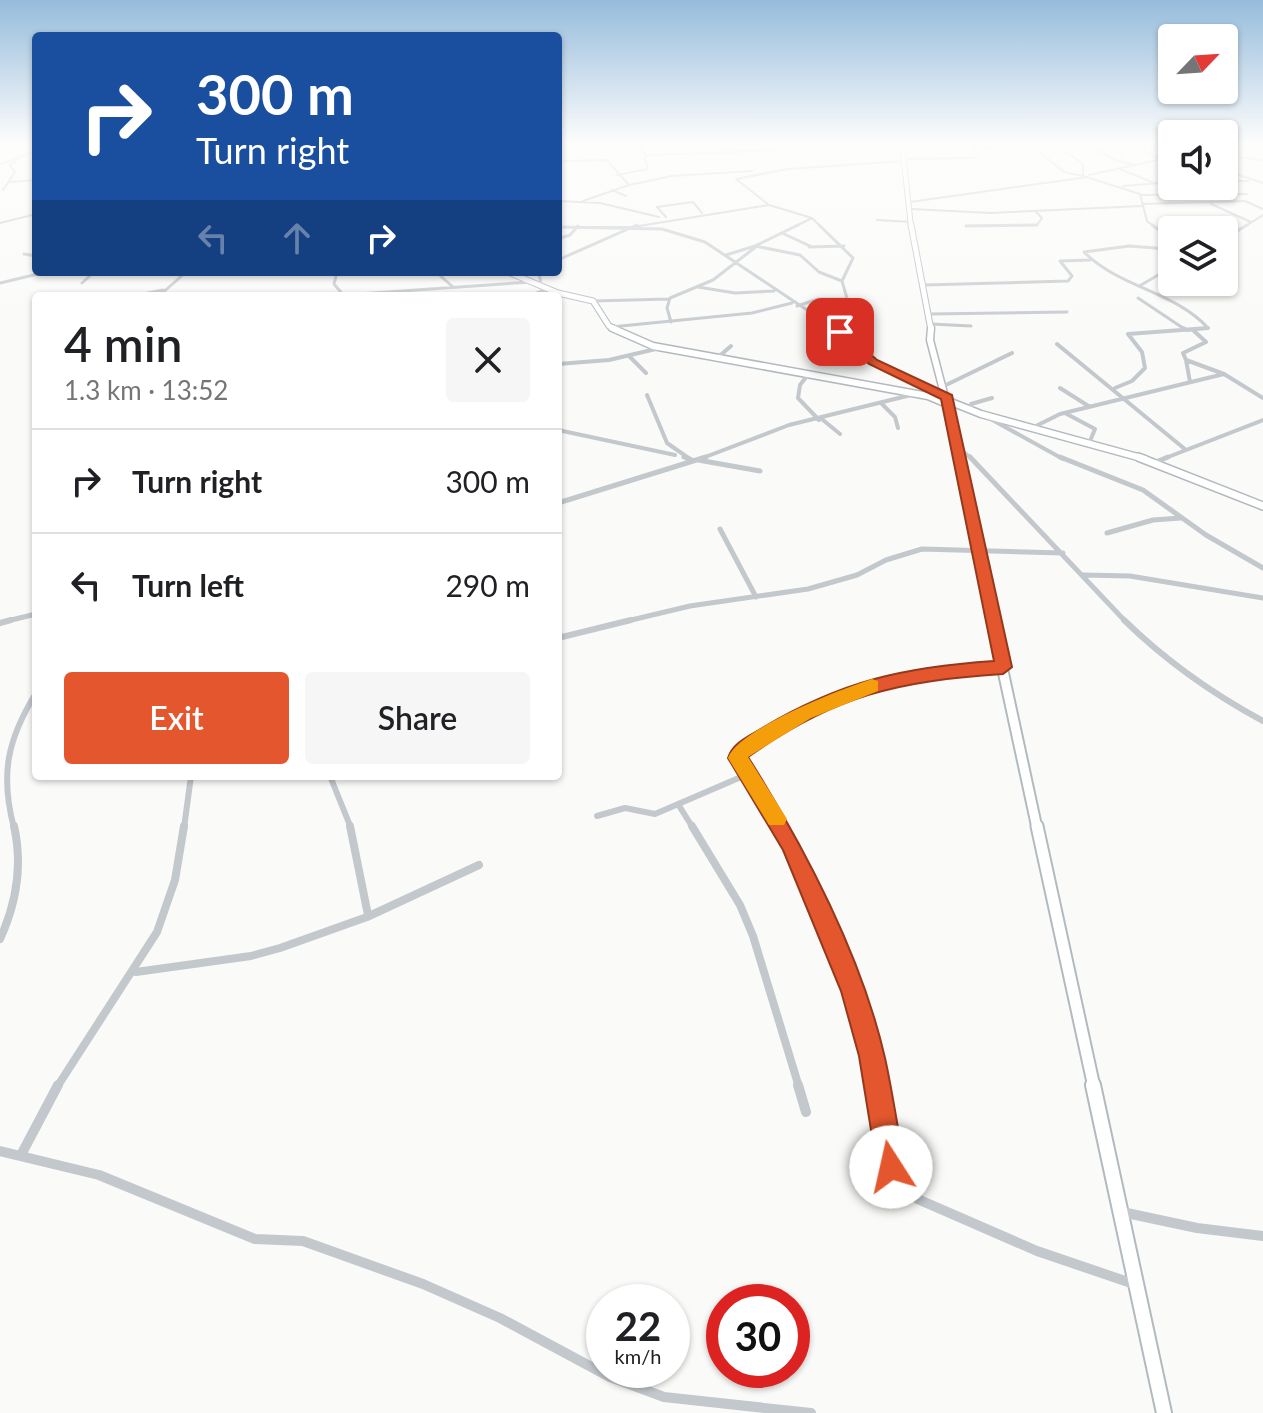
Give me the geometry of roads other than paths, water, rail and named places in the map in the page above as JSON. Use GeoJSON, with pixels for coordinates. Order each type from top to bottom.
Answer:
{"type":"FeatureCollection","features":[{"type":"Feature","properties":{"kind":"main road"},"geometry":{"type":"LineString","coordinates":[[911,210],[930,319],[930,340],[959,448],[977,549],[1164,1413]]}},
{"type":"Feature","properties":{"kind":"main road"},"geometry":{"type":"LineString","coordinates":[[517,276],[562,292]]}},
{"type":"Feature","properties":{"kind":"main road"},"geometry":{"type":"LineString","coordinates":[[562,292],[593,301],[611,327],[660,348],[945,398],[981,414],[1090,441],[1156,462],[1263,506]]}},
{"type":"Feature","properties":{"kind":"main road"},"geometry":{"type":"LineString","coordinates":[[928,396],[945,398]]}},
{"type":"Feature","properties":{"kind":"street"},"geometry":{"type":"LineString","coordinates":[[625,210],[663,218]]}},
{"type":"Feature","properties":{"kind":"street"},"geometry":{"type":"LineString","coordinates":[[659,210],[663,218],[662,229]]}},
{"type":"Feature","properties":{"kind":"street"},"geometry":{"type":"LineString","coordinates":[[562,258],[632,226],[663,218],[728,210]]}},
{"type":"Feature","properties":{"kind":"street"},"geometry":{"type":"LineString","coordinates":[[785,210],[812,218],[853,258],[842,281],[848,299],[850,338]]}},
{"type":"Feature","properties":{"kind":"street"},"geometry":{"type":"LineString","coordinates":[[955,210],[990,213],[1054,210]]}},
{"type":"Feature","properties":{"kind":"street"},"geometry":{"type":"LineString","coordinates":[[1144,210],[1147,221],[1158,229]]}},
{"type":"Feature","properties":{"kind":"street"},"geometry":{"type":"LineString","coordinates":[[1221,210],[1251,222]]}},
{"type":"Feature","properties":{"kind":"street"},"geometry":{"type":"LineString","coordinates":[[966,226],[1037,225],[1042,218],[1035,211]]}},
{"type":"Feature","properties":{"kind":"street"},"geometry":{"type":"LineString","coordinates":[[1238,230],[1263,215]]}},
{"type":"Feature","properties":{"kind":"street"},"geometry":{"type":"LineString","coordinates":[[1,230],[1,223],[30,216],[32,218]]}},
{"type":"Feature","properties":{"kind":"street"},"geometry":{"type":"LineString","coordinates":[[593,301],[669,299],[698,287],[756,246],[812,218]]}},
{"type":"Feature","properties":{"kind":"street"},"geometry":{"type":"LineString","coordinates":[[877,220],[912,222]]}},
{"type":"Feature","properties":{"kind":"street"},"geometry":{"type":"LineString","coordinates":[[562,238],[570,235],[578,226]]}},
{"type":"Feature","properties":{"kind":"street"},"geometry":{"type":"LineString","coordinates":[[562,227],[662,229],[705,242],[792,303],[850,338],[873,362],[945,398],[1012,353]]}},
{"type":"Feature","properties":{"kind":"street"},"geometry":{"type":"LineString","coordinates":[[781,232],[804,240],[809,247]]}},
{"type":"Feature","properties":{"kind":"street"},"geometry":{"type":"LineString","coordinates":[[726,255],[756,246],[792,252],[809,247],[844,246]]}},
{"type":"Feature","properties":{"kind":"street"},"geometry":{"type":"LineString","coordinates":[[1115,388],[1132,381],[1145,368],[1142,352],[1128,334],[1209,327],[1183,308],[1141,285],[1111,274],[1090,260],[1085,250],[1129,246],[1158,248]]}},
{"type":"Feature","properties":{"kind":"street"},"geometry":{"type":"LineString","coordinates":[[792,252],[819,272],[842,281]]}},
{"type":"Feature","properties":{"kind":"street"},"geometry":{"type":"LineString","coordinates":[[24,254],[32,255]]}},
{"type":"Feature","properties":{"kind":"street"},"geometry":{"type":"LineString","coordinates":[[924,285],[1068,281],[1072,276],[1060,261],[1090,260]]}},
{"type":"Feature","properties":{"kind":"street"},"geometry":{"type":"LineString","coordinates":[[0,283],[32,275]]}},
{"type":"Feature","properties":{"kind":"street"},"geometry":{"type":"LineString","coordinates":[[1141,285],[1158,275]]}},
{"type":"Feature","properties":{"kind":"street"},"geometry":{"type":"LineString","coordinates":[[82,283],[90,276]]}},
{"type":"Feature","properties":{"kind":"street"},"geometry":{"type":"LineString","coordinates":[[153,292],[163,290],[181,276]]}},
{"type":"Feature","properties":{"kind":"street"},"geometry":{"type":"LineString","coordinates":[[441,276],[453,287]]}},
{"type":"Feature","properties":{"kind":"street"},"geometry":{"type":"LineString","coordinates":[[536,292],[544,287],[540,276]]}},
{"type":"Feature","properties":{"kind":"street"},"geometry":{"type":"LineString","coordinates":[[384,292],[531,282]]}},
{"type":"Feature","properties":{"kind":"street"},"geometry":{"type":"LineString","coordinates":[[698,287],[735,293],[774,291]]}},
{"type":"Feature","properties":{"kind":"street"},"geometry":{"type":"LineString","coordinates":[[1138,298],[1206,342],[1187,348],[1183,353],[1190,382]]}},
{"type":"Feature","properties":{"kind":"street"},"geometry":{"type":"LineString","coordinates":[[669,299],[667,308],[671,322]]}},
{"type":"Feature","properties":{"kind":"street"},"geometry":{"type":"LineString","coordinates":[[797,306],[818,299],[848,299]]}},
{"type":"Feature","properties":{"kind":"street"},"geometry":{"type":"LineString","coordinates":[[611,327],[752,313],[792,303]]}},
{"type":"Feature","properties":{"kind":"street"},"geometry":{"type":"LineString","coordinates":[[930,319],[1067,312]]}},
{"type":"Feature","properties":{"kind":"street"},"geometry":{"type":"LineString","coordinates":[[930,319],[971,326]]}},
{"type":"Feature","properties":{"kind":"street"},"geometry":{"type":"LineString","coordinates":[[1057,344],[1115,388],[1186,450]]}},
{"type":"Feature","properties":{"kind":"street"},"geometry":{"type":"LineString","coordinates":[[716,359],[731,346]]}},
{"type":"Feature","properties":{"kind":"street"},"geometry":{"type":"LineString","coordinates":[[562,364],[629,356],[660,348]]}},
{"type":"Feature","properties":{"kind":"street"},"geometry":{"type":"LineString","coordinates":[[629,356],[646,373]]}},
{"type":"Feature","properties":{"kind":"street"},"geometry":{"type":"LineString","coordinates":[[1186,360],[1224,374],[1263,398]]}},
{"type":"Feature","properties":{"kind":"street"},"geometry":{"type":"LineString","coordinates":[[1034,427],[1065,413],[1224,374]]}},
{"type":"Feature","properties":{"kind":"street"},"geometry":{"type":"LineString","coordinates":[[807,376],[800,385],[798,398],[840,434]]}},
{"type":"Feature","properties":{"kind":"street"},"geometry":{"type":"LineString","coordinates":[[1060,388],[1090,407]]}},
{"type":"Feature","properties":{"kind":"street"},"geometry":{"type":"LineString","coordinates":[[562,502],[697,460],[789,425],[821,420],[915,394]]}},
{"type":"Feature","properties":{"kind":"street"},"geometry":{"type":"LineString","coordinates":[[647,395],[675,455]]}},
{"type":"Feature","properties":{"kind":"street"},"geometry":{"type":"LineString","coordinates":[[971,409],[971,404],[992,398]]}},
{"type":"Feature","properties":{"kind":"street"},"geometry":{"type":"LineString","coordinates":[[881,403],[895,417],[898,428]]}},
{"type":"Feature","properties":{"kind":"street"},"geometry":{"type":"LineString","coordinates":[[1065,413],[1095,429],[1090,441]]}},
{"type":"Feature","properties":{"kind":"street"},"geometry":{"type":"LineString","coordinates":[[981,414],[1072,464],[1143,490],[1263,568]]}},
{"type":"Feature","properties":{"kind":"street"},"geometry":{"type":"LineString","coordinates":[[1156,462],[1263,420]]}},
{"type":"Feature","properties":{"kind":"street"},"geometry":{"type":"LineString","coordinates":[[562,431],[760,471]]}},
{"type":"Feature","properties":{"kind":"street"},"geometry":{"type":"LineString","coordinates":[[959,448],[1083,575],[1184,672],[1215,696],[1263,721]]}},
{"type":"Feature","properties":{"kind":"street"},"geometry":{"type":"LineString","coordinates":[[1107,533],[1153,520],[1182,518]]}},
{"type":"Feature","properties":{"kind":"street"},"geometry":{"type":"LineString","coordinates":[[720,529],[756,597]]}},
{"type":"Feature","properties":{"kind":"street"},"geometry":{"type":"LineString","coordinates":[[562,637],[690,606],[837,582],[910,552],[936,547],[1063,553]]}},
{"type":"Feature","properties":{"kind":"street"},"geometry":{"type":"LineString","coordinates":[[1083,575],[1144,575],[1205,591],[1263,598]]}},
{"type":"Feature","properties":{"kind":"street"},"geometry":{"type":"LineString","coordinates":[[0,623],[32,615]]}},
{"type":"Feature","properties":{"kind":"street"},"geometry":{"type":"LineString","coordinates":[[1003,667],[926,672],[858,689],[805,712],[740,752],[738,758],[792,845],[853,991],[872,1056],[891,1167],[899,1188],[917,1201],[1037,1251],[1134,1284]]}},
{"type":"Feature","properties":{"kind":"street"},"geometry":{"type":"LineString","coordinates":[[0,939],[12,915],[20,865],[3,796],[14,727],[32,699]]}},
{"type":"Feature","properties":{"kind":"street"},"geometry":{"type":"LineString","coordinates":[[597,816],[625,808],[655,814],[748,774]]}},
{"type":"Feature","properties":{"kind":"street"},"geometry":{"type":"LineString","coordinates":[[21,1155],[81,1047],[136,972],[166,911],[183,841],[191,780]]}},
{"type":"Feature","properties":{"kind":"street"},"geometry":{"type":"LineString","coordinates":[[332,780],[348,815],[368,915]]}},
{"type":"Feature","properties":{"kind":"street"},"geometry":{"type":"LineString","coordinates":[[678,804],[740,905],[753,936],[806,1112]]}},
{"type":"Feature","properties":{"kind":"street"},"geometry":{"type":"LineString","coordinates":[[136,972],[160,973],[215,958],[246,957],[368,915],[423,893],[479,865]]}},
{"type":"Feature","properties":{"kind":"street"},"geometry":{"type":"LineString","coordinates":[[0,1151],[99,1175],[255,1239],[303,1241],[423,1284],[500,1318],[610,1377],[664,1397],[811,1413]]}},
{"type":"Feature","properties":{"kind":"street"},"geometry":{"type":"LineString","coordinates":[[1119,1212],[1197,1228],[1263,1236]]}}]}
